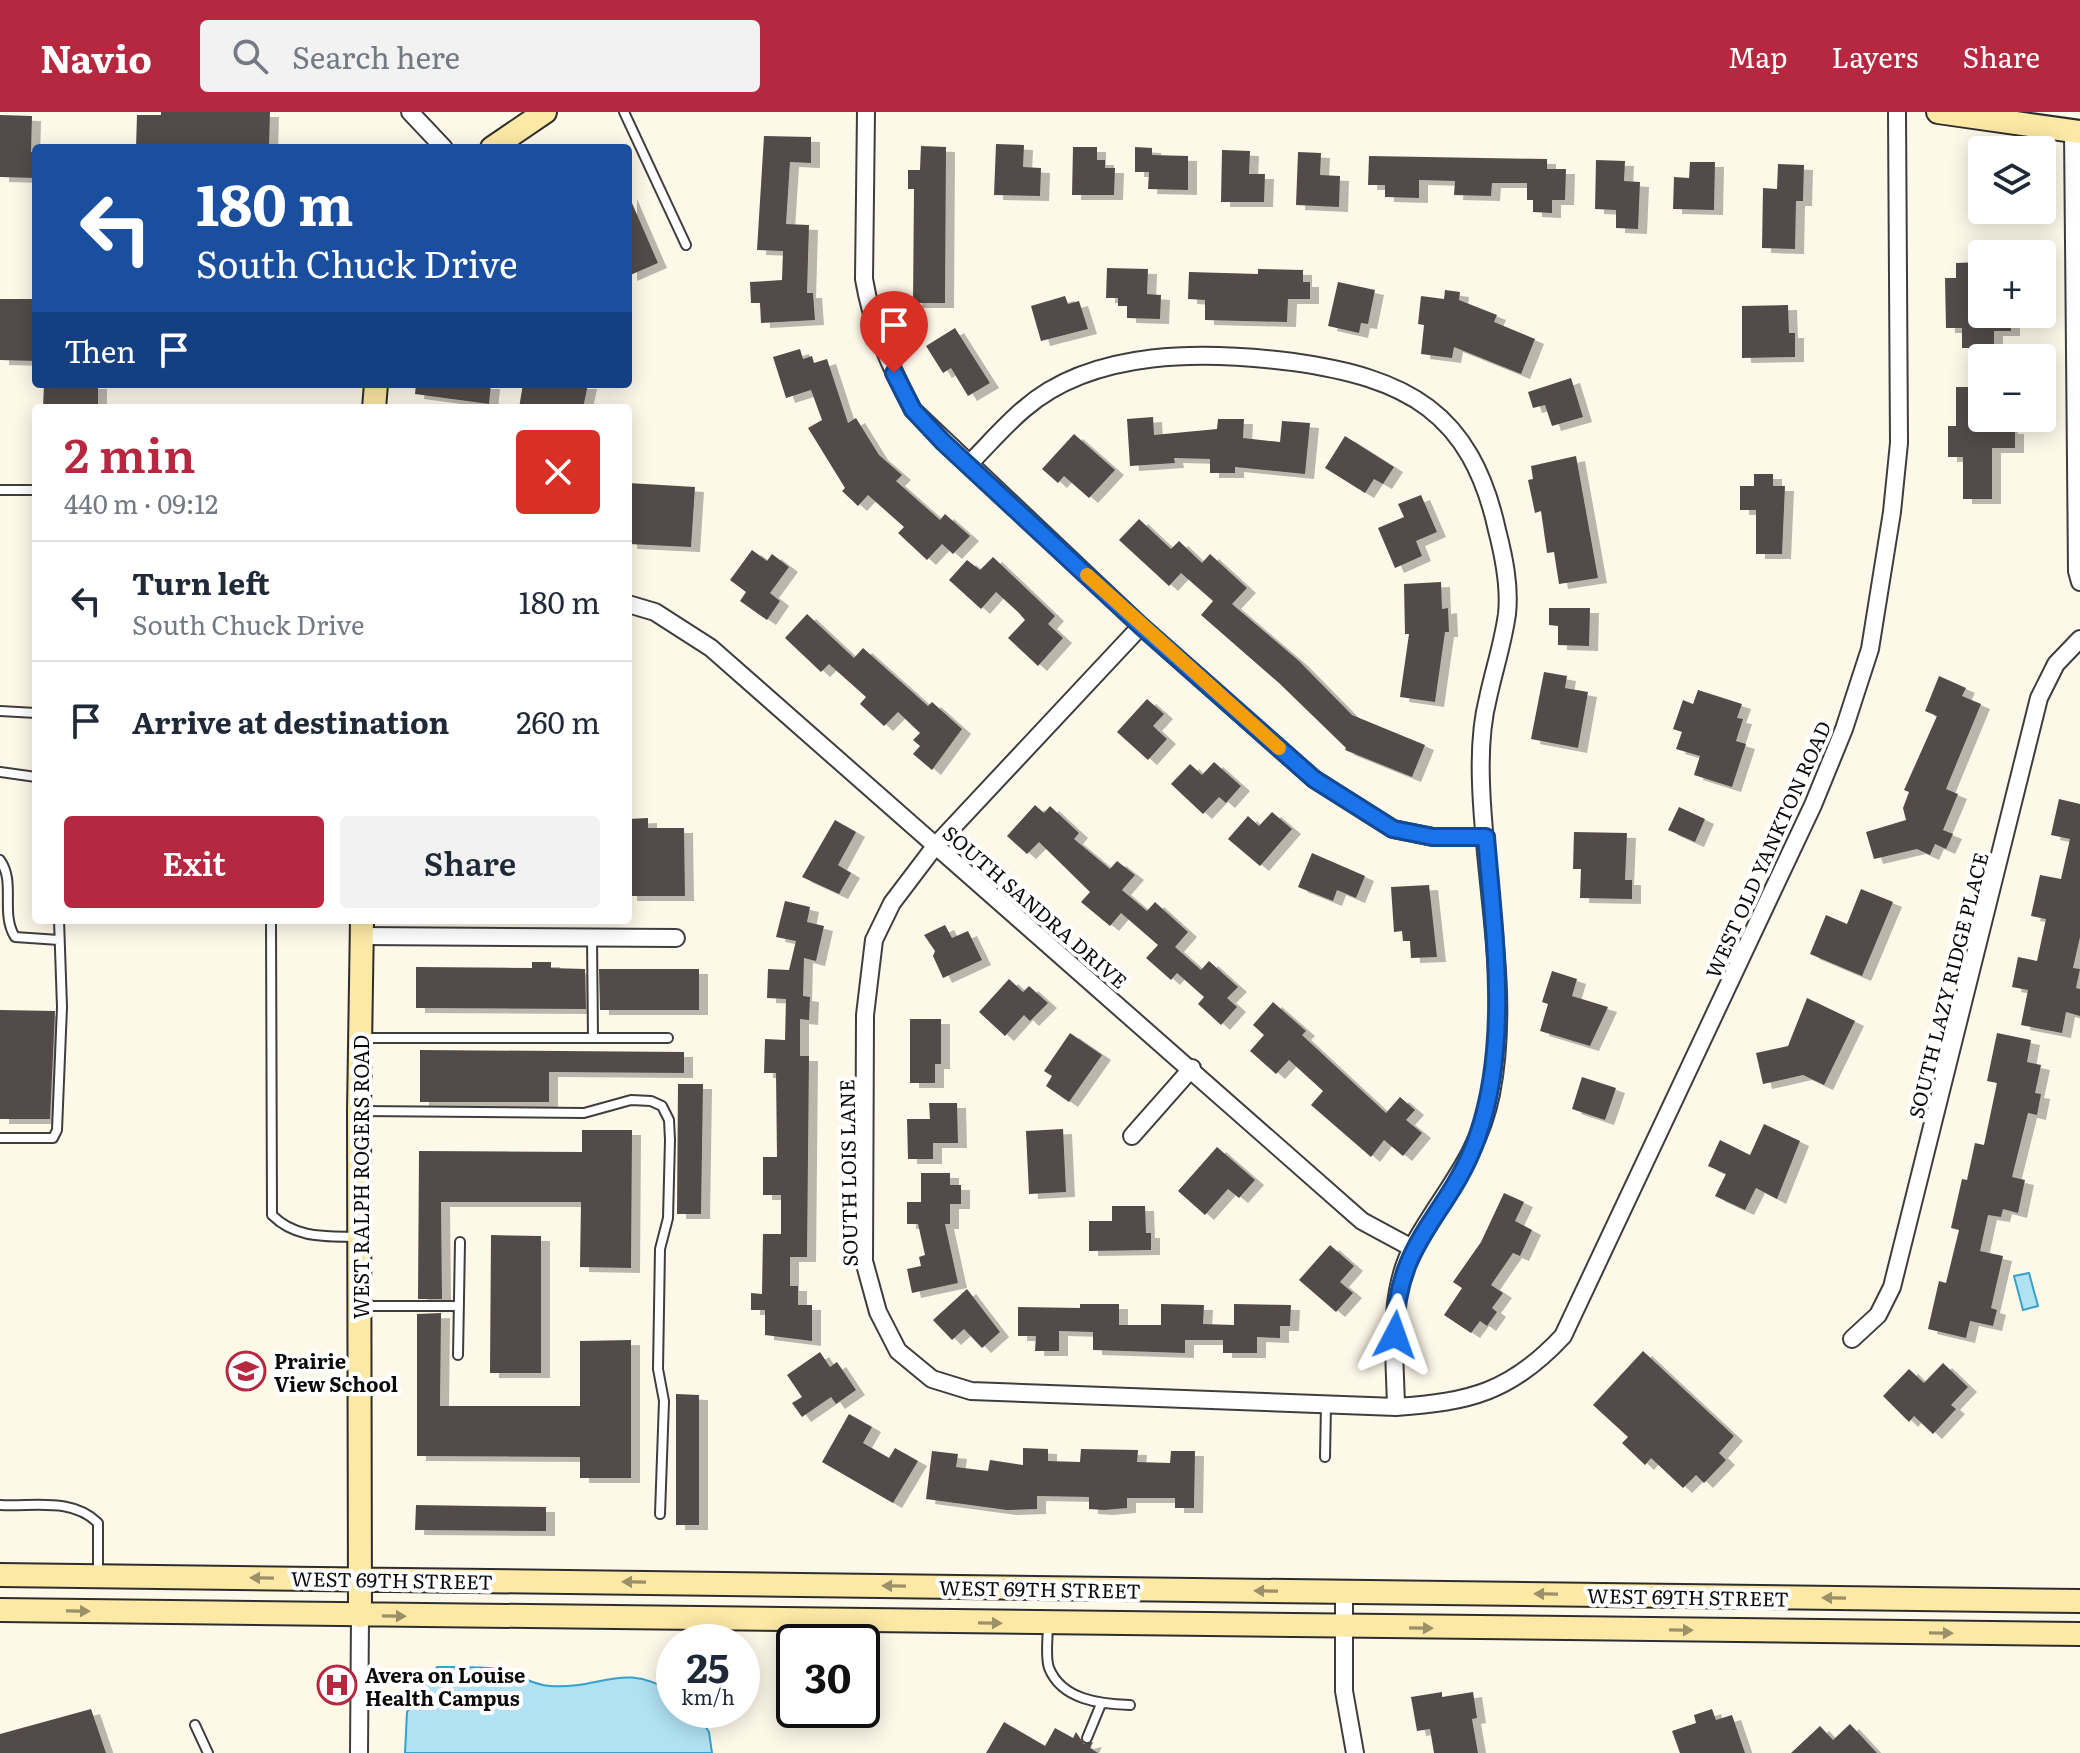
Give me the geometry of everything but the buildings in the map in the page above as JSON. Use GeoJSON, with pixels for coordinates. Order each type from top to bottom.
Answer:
{"type":"FeatureCollection","features":[{"type":"Feature","properties":{"kind":"main road"},"geometry":{"type":"LineString","coordinates":[[498,144],[545,112]]}},
{"type":"Feature","properties":{"kind":"main road"},"geometry":{"type":"LineString","coordinates":[[1938,112],[2077,132]]}},
{"type":"Feature","properties":{"kind":"main road","name":"WEST RALPH ROGERS ROAD"},"geometry":{"type":"LineString","coordinates":[[360,1616],[359,1111],[362,928]]}},
{"type":"Feature","properties":{"kind":"main road","name":"WEST 69TH STREET"},"geometry":{"type":"LineString","coordinates":[[0,1575],[2080,1601]]}},
{"type":"Feature","properties":{"kind":"main road","name":"WEST 69TH STREET"},"geometry":{"type":"LineString","coordinates":[[0,1610],[2080,1634]]}},
{"type":"Feature","properties":{"kind":"street"},"geometry":{"type":"LineString","coordinates":[[410,112],[440,144]]}},
{"type":"Feature","properties":{"kind":"street"},"geometry":{"type":"LineString","coordinates":[[866,112],[864,279],[868,305],[894,373],[913,410],[1141,626],[1314,779],[1353,807],[1393,829],[1433,837],[1486,837]]}},
{"type":"Feature","properties":{"kind":"street","name":"WEST OLD YANKTON ROAD"},"geometry":{"type":"LineString","coordinates":[[1396,1407],[1456,1403],[1500,1386],[1538,1362],[1563,1336],[1813,805],[1844,729],[1870,649],[1899,443],[1897,112]]}},
{"type":"Feature","properties":{"kind":"street"},"geometry":{"type":"LineString","coordinates":[[2077,132],[2077,571],[2080,582]]}},
{"type":"Feature","properties":{"kind":"street"},"geometry":{"type":"LineString","coordinates":[[969,464],[1026,407],[1086,373],[1122,362],[1199,357],[1308,364],[1368,378],[1418,401],[1453,427],[1478,466],[1506,568],[1507,613],[1486,702],[1481,742],[1494,937],[1496,1035],[1491,1094],[1460,1176],[1412,1248],[1395,1310],[1396,1407]]}},
{"type":"Feature","properties":{"kind":"street","name":"SOUTH SANDRA DRIVE"},"geometry":{"type":"LineString","coordinates":[[632,605],[655,612],[711,648],[1192,1068],[1362,1221],[1412,1248]]}},
{"type":"Feature","properties":{"kind":"street","name":"SOUTH LOIS LANE"},"geometry":{"type":"LineString","coordinates":[[1141,626],[936,845],[892,903],[874,940],[865,1015],[864,1261],[878,1312],[898,1351],[932,1379],[971,1391],[1396,1407]]}},
{"type":"Feature","properties":{"kind":"street","name":"SOUTH LAZY RIDGE PLACE"},"geometry":{"type":"LineString","coordinates":[[1852,1339],[1878,1315],[1892,1287],[2039,698],[2056,664],[2080,639]]}},
{"type":"Feature","properties":{"kind":"street"},"geometry":{"type":"LineString","coordinates":[[362,928],[592,938],[676,938]]}},
{"type":"Feature","properties":{"kind":"street"},"geometry":{"type":"LineString","coordinates":[[1132,1136],[1192,1068]]}},
{"type":"Feature","properties":{"kind":"street"},"geometry":{"type":"LineString","coordinates":[[1344,1592],[1344,1691],[1355,1753]]}},
{"type":"Feature","properties":{"kind":"street"},"geometry":{"type":"LineString","coordinates":[[359,1753],[360,1616]]}},
{"type":"Feature","properties":{"kind":"lane"},"geometry":{"type":"LineString","coordinates":[[624,112],[686,245]]}},
{"type":"Feature","properties":{"kind":"lane"},"geometry":{"type":"LineString","coordinates":[[0,490],[32,490]]}},
{"type":"Feature","properties":{"kind":"lane"},"geometry":{"type":"LineString","coordinates":[[0,711],[32,713]]}},
{"type":"Feature","properties":{"kind":"lane"},"geometry":{"type":"LineString","coordinates":[[0,772],[32,776]]}},
{"type":"Feature","properties":{"kind":"lane"},"geometry":{"type":"LineString","coordinates":[[0,860],[6,872],[6,914],[15,937],[59,940]]}},
{"type":"Feature","properties":{"kind":"lane"},"geometry":{"type":"LineString","coordinates":[[0,1138],[53,1138],[57,1130],[62,1007],[59,924]]}},
{"type":"Feature","properties":{"kind":"lane"},"geometry":{"type":"LineString","coordinates":[[271,924],[272,1215],[285,1229],[301,1234],[359,1237]]}},
{"type":"Feature","properties":{"kind":"lane"},"geometry":{"type":"LineString","coordinates":[[592,938],[593,1038]]}},
{"type":"Feature","properties":{"kind":"lane"},"geometry":{"type":"LineString","coordinates":[[360,1038],[668,1038]]}},
{"type":"Feature","properties":{"kind":"lane"},"geometry":{"type":"LineString","coordinates":[[359,1111],[584,1113],[631,1100],[651,1101],[662,1106],[669,1120],[670,1140],[668,1218],[660,1249],[658,1369],[664,1401],[660,1514]]}},
{"type":"Feature","properties":{"kind":"lane"},"geometry":{"type":"LineString","coordinates":[[458,1355],[460,1242]]}},
{"type":"Feature","properties":{"kind":"lane"},"geometry":{"type":"LineString","coordinates":[[359,1306],[459,1306]]}},
{"type":"Feature","properties":{"kind":"lane"},"geometry":{"type":"LineString","coordinates":[[1325,1457],[1326,1404]]}},
{"type":"Feature","properties":{"kind":"lane"},"geometry":{"type":"LineString","coordinates":[[0,1505],[64,1505],[86,1511],[98,1523],[98,1576]]}},
{"type":"Feature","properties":{"kind":"lane"},"geometry":{"type":"LineString","coordinates":[[1048,1624],[1048,1667],[1059,1682],[1087,1702],[1130,1705]]}},
{"type":"Feature","properties":{"kind":"lane"},"geometry":{"type":"LineString","coordinates":[[1087,1738],[1101,1704]]}},
{"type":"Feature","properties":{"kind":"lane"},"geometry":{"type":"LineString","coordinates":[[195,1725],[208,1753]]}},
{"type":"Feature","properties":{"kind":"water"},"geometry":{"type":"Polygon","coordinates":[[[2029,1273],[2038,1306],[2023,1310],[2014,1276],[2029,1273]]]}},
{"type":"Feature","properties":{"kind":"water"},"geometry":{"type":"Polygon","coordinates":[[[437,1667],[498,1669],[550,1686],[626,1677],[656,1683],[656,1728],[706,1728],[712,1753],[405,1753],[407,1712],[437,1667]]]}},
{"type":"Feature","properties":{"kind":"slow traffic"},"geometry":{"type":"LineString","coordinates":[[1087,575],[1279,748]]}},
{"type":"Feature","properties":{"kind":"place","name":"Prairie View School"},"geometry":{"type":"Point","coordinates":[246,1371]}},
{"type":"Feature","properties":{"kind":"place","name":"Avera on Louise Health Campus"},"geometry":{"type":"Point","coordinates":[337,1685]}},
{"type":"Feature","properties":{"kind":"route"},"geometry":{"type":"LineString","coordinates":[[894,373],[913,410],[943,442],[1141,626],[1314,779],[1353,807],[1393,829],[1433,837],[1486,837],[1494,937],[1496,1035],[1491,1094],[1460,1176],[1412,1248],[1395,1310],[1395,1335]]}}]}
